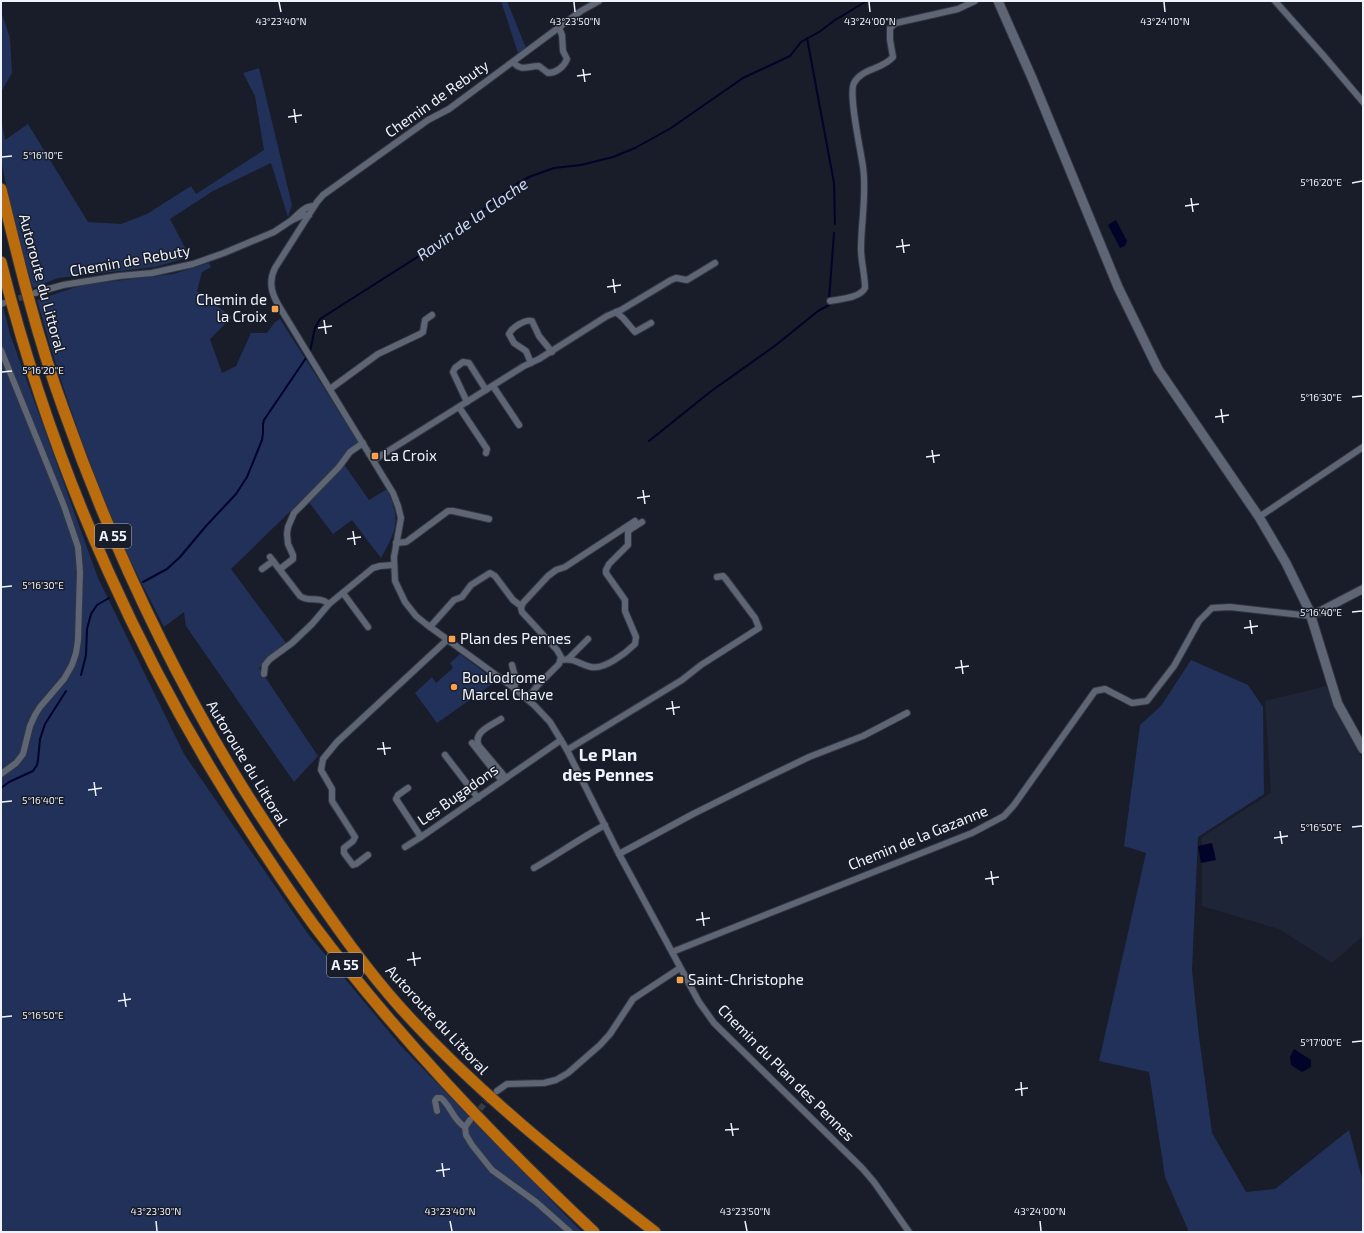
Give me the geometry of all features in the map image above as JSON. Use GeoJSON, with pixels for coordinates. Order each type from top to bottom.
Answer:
{"type":"FeatureCollection","features":[{"type":"Feature","properties":{"kind":"highway","name":"Autoroute du Littoral"},"geometry":{"type":"LineString","coordinates":[[1,189],[27,294],[62,407],[103,514],[129,574],[184,686],[252,803],[287,857],[330,918],[398,1004],[426,1034],[467,1076],[510,1115],[588,1180],[655,1232]]}},
{"type":"Feature","properties":{"kind":"highway","name":"A 55"},"geometry":{"type":"LineString","coordinates":[[1,262],[45,414],[87,522],[113,582],[168,694],[199,750],[239,815],[312,922],[358,981],[411,1045],[494,1135],[594,1232]]}},
{"type":"Feature","properties":{"kind":"main road"},"geometry":{"type":"LineString","coordinates":[[998,1],[1032,78],[1118,287],[1158,369],[1259,517],[1286,563],[1309,610],[1338,704],[1363,749]]}},
{"type":"Feature","properties":{"kind":"street","name":"Chemin de Rebuty"},"geometry":{"type":"LineString","coordinates":[[35,293],[63,285],[119,276],[152,273],[194,264],[274,232],[292,220],[303,210],[310,206],[314,206],[323,196],[428,120],[449,108],[581,11],[599,1]]}},
{"type":"Feature","properties":{"kind":"street"},"geometry":{"type":"LineString","coordinates":[[830,301],[851,297],[862,292],[865,288],[861,248],[864,177],[853,104],[853,84],[858,76],[888,63],[893,57],[890,40],[890,28],[896,23],[958,9],[975,1]]}},
{"type":"Feature","properties":{"kind":"street"},"geometry":{"type":"LineString","coordinates":[[1274,1],[1363,102]]}},
{"type":"Feature","properties":{"kind":"street"},"geometry":{"type":"LineString","coordinates":[[513,62],[517,67],[521,68],[539,66],[548,73],[559,70],[564,66],[567,59],[563,51],[562,35],[558,28]]}},
{"type":"Feature","properties":{"kind":"street","name":"Chemin du Plan des Pennes"},"geometry":{"type":"LineString","coordinates":[[314,206],[275,268],[272,276],[271,287],[276,301],[394,493],[401,518],[393,565],[395,581],[402,597],[412,612],[447,640],[514,688],[550,722],[567,750],[619,854],[699,1002],[714,1023],[862,1168],[882,1193],[909,1232]]}},
{"type":"Feature","properties":{"kind":"street","name":"Chemin de Rebuty"},"geometry":{"type":"LineString","coordinates":[[292,220],[301,216],[309,215]]}},
{"type":"Feature","properties":{"kind":"street"},"geometry":{"type":"LineString","coordinates":[[374,460],[524,366],[552,352],[607,316],[671,280],[676,278],[684,280],[690,279],[715,263]]}},
{"type":"Feature","properties":{"kind":"street"},"geometry":{"type":"LineString","coordinates":[[616,312],[635,332],[651,323]]}},
{"type":"Feature","properties":{"kind":"street"},"geometry":{"type":"LineString","coordinates":[[330,388],[378,354],[423,332],[425,320],[432,315]]}},
{"type":"Feature","properties":{"kind":"street"},"geometry":{"type":"LineString","coordinates":[[531,363],[526,351],[514,343],[509,334],[511,330],[526,321],[532,322],[539,336],[552,352]]}},
{"type":"Feature","properties":{"kind":"street"},"geometry":{"type":"LineString","coordinates":[[1,350],[64,506],[78,547],[80,572],[78,640],[72,665],[64,679],[35,715],[30,726],[23,754],[16,763],[1,774]]}},
{"type":"Feature","properties":{"kind":"street"},"geometry":{"type":"LineString","coordinates":[[467,402],[453,372],[455,368],[463,362],[469,363],[486,390]]}},
{"type":"Feature","properties":{"kind":"street"},"geometry":{"type":"LineString","coordinates":[[493,386],[519,424]]}},
{"type":"Feature","properties":{"kind":"street"},"geometry":{"type":"LineString","coordinates":[[459,407],[487,449],[486,453]]}},
{"type":"Feature","properties":{"kind":"street"},"geometry":{"type":"LineString","coordinates":[[280,569],[293,559],[293,555],[288,544],[287,534],[288,527],[298,509],[340,467],[350,452],[363,443]]}},
{"type":"Feature","properties":{"kind":"street"},"geometry":{"type":"LineString","coordinates":[[1259,517],[1363,447]]}},
{"type":"Feature","properties":{"kind":"street"},"geometry":{"type":"LineString","coordinates":[[396,543],[406,542],[448,511],[489,519]]}},
{"type":"Feature","properties":{"kind":"street"},"geometry":{"type":"LineString","coordinates":[[521,606],[548,576],[556,570],[566,567],[635,521]]}},
{"type":"Feature","properties":{"kind":"street"},"geometry":{"type":"LineString","coordinates":[[561,660],[568,659],[597,668],[608,664],[635,644],[636,637],[625,611],[625,600],[607,576],[606,570],[609,564],[628,545],[629,530],[642,522]]}},
{"type":"Feature","properties":{"kind":"street"},"geometry":{"type":"LineString","coordinates":[[262,569],[272,559],[302,597],[321,599],[329,604]]}},
{"type":"Feature","properties":{"kind":"street"},"geometry":{"type":"LineString","coordinates":[[264,674],[264,668],[267,662],[292,643],[312,624],[329,604],[373,568],[384,565],[393,565]]}},
{"type":"Feature","properties":{"kind":"street"},"geometry":{"type":"LineString","coordinates":[[430,627],[454,600],[462,597],[471,585],[488,573],[491,573],[495,576],[513,600],[521,606],[522,612],[557,650],[561,660]]}},
{"type":"Feature","properties":{"kind":"street"},"geometry":{"type":"LineString","coordinates":[[567,750],[682,680],[701,665],[759,628],[754,618],[725,578],[723,576],[717,577]]}},
{"type":"Feature","properties":{"kind":"street"},"geometry":{"type":"LineString","coordinates":[[1311,616],[1363,589]]}},
{"type":"Feature","properties":{"kind":"street"},"geometry":{"type":"LineString","coordinates":[[343,593],[368,627]]}},
{"type":"Feature","properties":{"kind":"street","name":"Chemin de la Gazanne"},"geometry":{"type":"LineString","coordinates":[[672,952],[972,833],[1004,816],[1014,805],[1095,691],[1105,689],[1132,703],[1146,701],[1174,666],[1199,621],[1212,608],[1230,607],[1311,616]]}},
{"type":"Feature","properties":{"kind":"street"},"geometry":{"type":"LineString","coordinates":[[568,659],[588,639]]}},
{"type":"Feature","properties":{"kind":"street"},"geometry":{"type":"LineString","coordinates":[[368,856],[353,865],[344,853],[344,848],[353,841],[355,836],[332,801],[332,789],[321,770],[321,764],[323,759],[337,742],[447,640]]}},
{"type":"Feature","properties":{"kind":"street"},"geometry":{"type":"LineString","coordinates":[[527,699],[561,660]]}},
{"type":"Feature","properties":{"kind":"street"},"geometry":{"type":"LineString","coordinates":[[512,665],[516,680],[514,688]]}},
{"type":"Feature","properties":{"kind":"street"},"geometry":{"type":"LineString","coordinates":[[619,854],[693,814],[808,757],[863,736],[907,713]]}},
{"type":"Feature","properties":{"kind":"street"},"geometry":{"type":"LineString","coordinates":[[501,719],[481,732],[477,740],[479,746],[504,780]]}},
{"type":"Feature","properties":{"kind":"street","name":"Les Bugadons"},"geometry":{"type":"LineString","coordinates":[[408,788],[398,795],[396,799],[421,838],[561,740]]}},
{"type":"Feature","properties":{"kind":"street"},"geometry":{"type":"LineString","coordinates":[[472,743],[504,780]]}},
{"type":"Feature","properties":{"kind":"street"},"geometry":{"type":"LineString","coordinates":[[446,755],[478,798]]}},
{"type":"Feature","properties":{"kind":"street"},"geometry":{"type":"LineString","coordinates":[[534,868],[587,834],[605,825]]}},
{"type":"Feature","properties":{"kind":"street"},"geometry":{"type":"LineString","coordinates":[[405,847],[421,838]]}},
{"type":"Feature","properties":{"kind":"street"},"geometry":{"type":"LineString","coordinates":[[496,1091],[507,1084],[544,1083],[556,1080],[568,1073],[600,1045],[610,1034],[633,1000],[680,968]]}},
{"type":"Feature","properties":{"kind":"street"},"geometry":{"type":"LineString","coordinates":[[437,1111],[435,1101],[437,1098],[440,1098],[445,1102],[457,1121],[465,1127]]}},
{"type":"Feature","properties":{"kind":"street"},"geometry":{"type":"LineString","coordinates":[[470,1120],[465,1127],[466,1135],[492,1170],[509,1184],[536,1202],[570,1232]]}},
{"type":"Feature","properties":{"kind":"shaded area"},"geometry":{"type":"Polygon","coordinates":[[[501,1],[507,1],[526,48],[518,53],[501,1]]]}},
{"type":"Feature","properties":{"kind":"shaded area"},"geometry":{"type":"Polygon","coordinates":[[[1,11],[10,38],[12,73],[1,92],[1,11]]]}},
{"type":"Feature","properties":{"kind":"shaded area"},"geometry":{"type":"Polygon","coordinates":[[[259,68],[292,205],[288,217],[271,163],[213,191],[170,219],[190,257],[155,267],[58,278],[33,288],[14,222],[1,160],[1,119],[5,140],[28,124],[88,222],[121,224],[147,214],[191,186],[196,194],[264,150],[255,96],[243,73],[259,68]]]}},
{"type":"Feature","properties":{"kind":"shaded area"},"geometry":{"type":"Polygon","coordinates":[[[1116,220],[1127,241],[1125,246],[1120,248],[1108,225],[1116,220]]]}},
{"type":"Feature","properties":{"kind":"shaded area"},"geometry":{"type":"Polygon","coordinates":[[[209,263],[211,267],[202,272],[197,291],[232,317],[210,339],[222,373],[236,366],[251,333],[267,333],[275,322],[280,319],[359,443],[341,460],[369,500],[387,489],[394,509],[394,532],[381,558],[352,520],[333,534],[305,497],[231,569],[286,643],[259,668],[318,756],[294,782],[186,626],[184,612],[164,627],[124,547],[95,477],[54,359],[37,300],[82,285],[173,274],[209,263]]]}},
{"type":"Feature","properties":{"kind":"shaded area"},"geometry":{"type":"Polygon","coordinates":[[[1,298],[10,334],[98,578],[184,754],[308,934],[400,1045],[582,1232],[1,1232],[1,298]]]}},
{"type":"Feature","properties":{"kind":"shaded area","name":"Boulodrome Marcel Chave"},"geometry":{"type":"Polygon","coordinates":[[[460,654],[492,678],[495,682],[437,723],[415,693],[432,677],[436,683],[453,668],[450,663],[460,654]]]}},
{"type":"Feature","properties":{"kind":"shaded area"},"geometry":{"type":"Polygon","coordinates":[[[1191,660],[1248,685],[1263,707],[1264,794],[1198,837],[1192,970],[1199,1037],[1212,1133],[1246,1192],[1275,1189],[1349,1130],[1363,1182],[1363,1232],[1189,1232],[1165,1177],[1149,1072],[1099,1061],[1146,853],[1124,846],[1140,725],[1161,706],[1191,660]]]}},
{"type":"Feature","properties":{"kind":"shaded area"},"geometry":{"type":"Polygon","coordinates":[[[1326,686],[1359,754],[1363,758],[1363,936],[1332,963],[1279,929],[1202,906],[1202,837],[1271,793],[1265,701],[1326,686]]]}},
{"type":"Feature","properties":{"kind":"shaded area"},"geometry":{"type":"Polygon","coordinates":[[[1212,843],[1216,860],[1201,863],[1198,846],[1212,843]]]}},
{"type":"Feature","properties":{"kind":"shaded area"},"geometry":{"type":"Polygon","coordinates":[[[1294,1049],[1311,1060],[1311,1067],[1302,1072],[1291,1065],[1290,1057],[1294,1049]]]}},
{"type":"Feature","properties":{"kind":"waterway","name":"Ravin de la Cloche"},"geometry":{"type":"LineString","coordinates":[[310,351],[315,328],[320,319],[441,242],[518,183],[529,177],[554,168],[581,165],[613,157],[635,148],[671,128],[743,78],[790,56],[801,42],[867,1]]}},
{"type":"Feature","properties":{"kind":"waterway"},"geometry":{"type":"LineString","coordinates":[[807,38],[834,183],[835,224]]}},
{"type":"Feature","properties":{"kind":"waterway"},"geometry":{"type":"LineString","coordinates":[[829,300],[834,233]]}},
{"type":"Feature","properties":{"kind":"waterway"},"geometry":{"type":"LineString","coordinates":[[649,441],[710,392],[776,345],[818,311],[829,305]]}},
{"type":"Feature","properties":{"kind":"waterway","name":"Ravin de la Cloche"},"geometry":{"type":"LineString","coordinates":[[143,582],[167,569],[180,557],[236,494],[247,477],[262,440],[264,420],[306,358]]}},
{"type":"Feature","properties":{"kind":"waterway","name":"Ravin de la Cloche"},"geometry":{"type":"LineString","coordinates":[[81,675],[86,655],[87,629],[91,614],[97,605],[109,598]]}},
{"type":"Feature","properties":{"kind":"waterway","name":"Ravin de la Cloche"},"geometry":{"type":"LineString","coordinates":[[1,788],[9,782],[33,771],[37,765],[40,739],[45,724],[66,691]]}},
{"type":"Feature","properties":{"kind":"tunnel"},"geometry":{"type":"LineString","coordinates":[[10,301],[30,295]]}},
{"type":"Feature","properties":{"kind":"tunnel"},"geometry":{"type":"LineString","coordinates":[[474,1116],[491,1096]]}},
{"type":"Feature","properties":{"kind":"place","name":"Chemin de la Croix"},"geometry":{"type":"Point","coordinates":[275,309]}},
{"type":"Feature","properties":{"kind":"place","name":"La Croix"},"geometry":{"type":"Point","coordinates":[375,456]}},
{"type":"Feature","properties":{"kind":"place","name":"Plan des Pennes"},"geometry":{"type":"Point","coordinates":[452,639]}},
{"type":"Feature","properties":{"kind":"place","name":"Boulodrome Marcel Chave"},"geometry":{"type":"Point","coordinates":[454,687]}},
{"type":"Feature","properties":{"kind":"place","name":"Saint-Christophe"},"geometry":{"type":"Point","coordinates":[680,980]}},
{"type":"Feature","properties":{"kind":"district","name":"Le Plan des Pennes"},"geometry":{"type":"Point","coordinates":[608,765]}}]}
